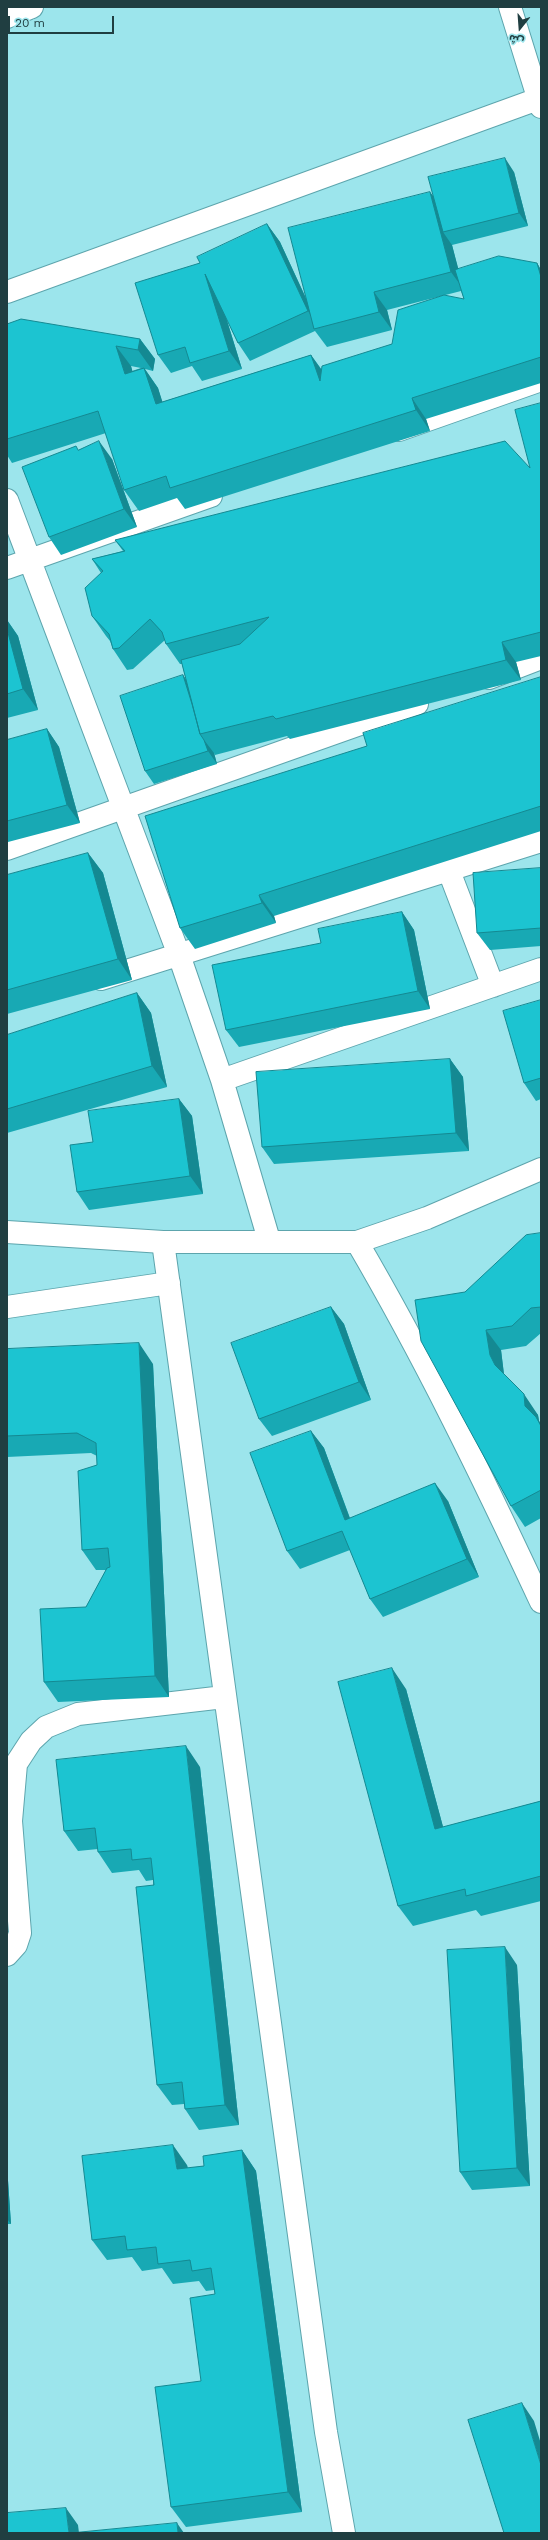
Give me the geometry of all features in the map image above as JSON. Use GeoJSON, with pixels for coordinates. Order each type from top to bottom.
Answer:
{"type":"FeatureCollection","features":[{"type":"Feature","properties":{"kind":"street"},"geometry":{"type":"LineString","coordinates":[[7,17],[32,7]]}},
{"type":"Feature","properties":{"kind":"street"},"geometry":{"type":"LineString","coordinates":[[7,292],[539,103],[510,7]]}},
{"type":"Feature","properties":{"kind":"street"},"geometry":{"type":"LineString","coordinates":[[383,436],[541,380]]}},
{"type":"Feature","properties":{"kind":"street"},"geometry":{"type":"LineString","coordinates":[[7,568],[232,488]]}},
{"type":"Feature","properties":{"kind":"street"},"geometry":{"type":"LineString","coordinates":[[7,500],[179,955],[222,1080],[269,1240]]}},
{"type":"Feature","properties":{"kind":"street"},"geometry":{"type":"LineString","coordinates":[[468,686],[541,658]]}},
{"type":"Feature","properties":{"kind":"street"},"geometry":{"type":"LineString","coordinates":[[7,849],[438,696]]}},
{"type":"Feature","properties":{"kind":"street"},"geometry":{"type":"LineString","coordinates":[[82,986],[541,841]]}},
{"type":"Feature","properties":{"kind":"street"},"geometry":{"type":"LineString","coordinates":[[449,871],[493,986]]}},
{"type":"Feature","properties":{"kind":"street"},"geometry":{"type":"LineString","coordinates":[[222,1080],[541,969]]}},
{"type":"Feature","properties":{"kind":"street"},"geometry":{"type":"LineString","coordinates":[[7,1232],[163,1242],[269,1240],[357,1242],[427,1218],[541,1169]]}},
{"type":"Feature","properties":{"kind":"street"},"geometry":{"type":"LineString","coordinates":[[163,1242],[224,1697],[326,2432],[344,2533]]}},
{"type":"Feature","properties":{"kind":"street"},"geometry":{"type":"LineString","coordinates":[[357,1242],[404,1323],[498,1510],[541,1602]]}},
{"type":"Feature","properties":{"kind":"street"},"geometry":{"type":"LineString","coordinates":[[7,1307],[168,1283]]}},
{"type":"Feature","properties":{"kind":"street"},"geometry":{"type":"LineString","coordinates":[[7,1955],[16,1945],[20,1933],[11,1821],[16,1764],[31,1742],[46,1727],[78,1714],[224,1697]]}},
{"type":"Feature","properties":{"kind":"building"},"geometry":{"type":"Polygon","coordinates":[[[505,158],[519,213],[443,232],[428,177],[505,158]]]}},
{"type":"Feature","properties":{"kind":"building"},"geometry":{"type":"Polygon","coordinates":[[[430,192],[451,272],[374,292],[379,312],[314,329],[288,228],[430,192]]]}},
{"type":"Feature","properties":{"kind":"building"},"geometry":{"type":"Polygon","coordinates":[[[267,224],[308,311],[238,343],[205,274],[229,351],[190,363],[185,347],[158,355],[135,283],[200,263],[197,257],[267,224]]]}},
{"type":"Feature","properties":{"kind":"building"},"geometry":{"type":"Polygon","coordinates":[[[499,256],[537,263],[541,277],[541,357],[412,398],[416,410],[170,488],[166,476],[124,490],[98,411],[7,439],[7,324],[21,319],[140,339],[138,350],[116,346],[125,374],[144,368],[156,404],[311,355],[320,381],[322,366],[392,344],[398,310],[444,295],[464,299],[455,270],[499,256]]]}},
{"type":"Feature","properties":{"kind":"building"},"geometry":{"type":"Polygon","coordinates":[[[541,403],[541,632],[502,642],[506,660],[276,719],[273,716],[200,734],[181,660],[240,644],[269,617],[166,644],[162,632],[150,619],[119,648],[113,649],[109,634],[92,616],[85,588],[103,571],[92,559],[125,551],[115,540],[505,441],[530,468],[515,410],[541,403]]]}},
{"type":"Feature","properties":{"kind":"building"},"geometry":{"type":"Polygon","coordinates":[[[99,441],[124,509],[49,537],[22,467],[76,446],[78,450],[99,441]]]}},
{"type":"Feature","properties":{"kind":"building"},"geometry":{"type":"Polygon","coordinates":[[[7,629],[23,689],[7,694],[7,629]]]}},
{"type":"Feature","properties":{"kind":"building"},"geometry":{"type":"Polygon","coordinates":[[[183,675],[200,734],[208,751],[145,771],[120,696],[183,675]]]}},
{"type":"Feature","properties":{"kind":"building"},"geometry":{"type":"Polygon","coordinates":[[[541,677],[541,806],[259,895],[262,903],[180,928],[145,816],[367,746],[363,733],[541,677]]]}},
{"type":"Feature","properties":{"kind":"building"},"geometry":{"type":"Polygon","coordinates":[[[47,729],[67,805],[7,821],[7,740],[47,729]]]}},
{"type":"Feature","properties":{"kind":"building"},"geometry":{"type":"Polygon","coordinates":[[[88,853],[118,959],[7,990],[7,875],[88,853]]]}},
{"type":"Feature","properties":{"kind":"building"},"geometry":{"type":"Polygon","coordinates":[[[541,868],[541,928],[477,933],[473,873],[541,868]]]}},
{"type":"Feature","properties":{"kind":"building"},"geometry":{"type":"Polygon","coordinates":[[[402,912],[418,991],[226,1030],[212,965],[321,943],[318,929],[402,912]]]}},
{"type":"Feature","properties":{"kind":"building"},"geometry":{"type":"Polygon","coordinates":[[[137,993],[152,1066],[7,1109],[7,1035],[137,993]]]}},
{"type":"Feature","properties":{"kind":"building"},"geometry":{"type":"Polygon","coordinates":[[[541,1000],[541,1078],[524,1083],[503,1011],[541,1000]]]}},
{"type":"Feature","properties":{"kind":"building"},"geometry":{"type":"Polygon","coordinates":[[[450,1059],[456,1133],[262,1147],[256,1072],[450,1059]]]}},
{"type":"Feature","properties":{"kind":"building"},"geometry":{"type":"Polygon","coordinates":[[[179,1099],[190,1176],[77,1192],[70,1145],[93,1142],[88,1111],[179,1099]]]}},
{"type":"Feature","properties":{"kind":"building"},"geometry":{"type":"Polygon","coordinates":[[[541,1233],[541,1307],[531,1308],[512,1326],[486,1330],[490,1355],[495,1365],[524,1394],[525,1406],[536,1417],[541,1426],[541,1490],[511,1506],[421,1341],[415,1300],[465,1292],[526,1235],[541,1233]]]}},
{"type":"Feature","properties":{"kind":"building"},"geometry":{"type":"Polygon","coordinates":[[[331,1307],[359,1382],[259,1419],[231,1343],[331,1307]]]}},
{"type":"Feature","properties":{"kind":"building"},"geometry":{"type":"Polygon","coordinates":[[[139,1343],[155,1676],[44,1682],[40,1609],[86,1607],[107,1568],[110,1567],[108,1548],[82,1550],[78,1471],[97,1465],[96,1443],[77,1433],[7,1436],[7,1349],[139,1343]]]}},
{"type":"Feature","properties":{"kind":"building"},"geometry":{"type":"Polygon","coordinates":[[[311,1431],[345,1520],[435,1483],[467,1559],[370,1599],[342,1531],[287,1551],[250,1453],[311,1431]]]}},
{"type":"Feature","properties":{"kind":"building"},"geometry":{"type":"Polygon","coordinates":[[[392,1668],[435,1829],[541,1801],[541,1876],[466,1896],[465,1889],[398,1906],[338,1682],[392,1668]]]}},
{"type":"Feature","properties":{"kind":"building"},"geometry":{"type":"Polygon","coordinates":[[[186,1746],[225,2105],[185,2109],[182,2082],[157,2085],[136,1887],[154,1885],[151,1858],[132,1860],[131,1849],[98,1852],[95,1828],[64,1831],[56,1760],[186,1746]]]}},
{"type":"Feature","properties":{"kind":"building"},"geometry":{"type":"Polygon","coordinates":[[[505,1947],[517,2168],[460,2172],[447,1950],[505,1947]]]}},
{"type":"Feature","properties":{"kind":"building"},"geometry":{"type":"Polygon","coordinates":[[[173,2145],[177,2169],[204,2166],[203,2156],[242,2150],[288,2492],[171,2507],[155,2387],[201,2381],[190,2298],[215,2294],[211,2268],[192,2271],[190,2260],[158,2264],[156,2247],[127,2250],[125,2236],[92,2240],[82,2156],[173,2145]]]}},
{"type":"Feature","properties":{"kind":"building"},"geometry":{"type":"Polygon","coordinates":[[[522,2403],[541,2465],[541,2533],[504,2533],[468,2420],[522,2403]]]}},
{"type":"Feature","properties":{"kind":"building"},"geometry":{"type":"Polygon","coordinates":[[[66,2508],[69,2533],[7,2533],[7,2513],[66,2508]]]}},
{"type":"Feature","properties":{"kind":"building"},"geometry":{"type":"Polygon","coordinates":[[[177,2523],[178,2533],[71,2533],[177,2523]]]}}]}
